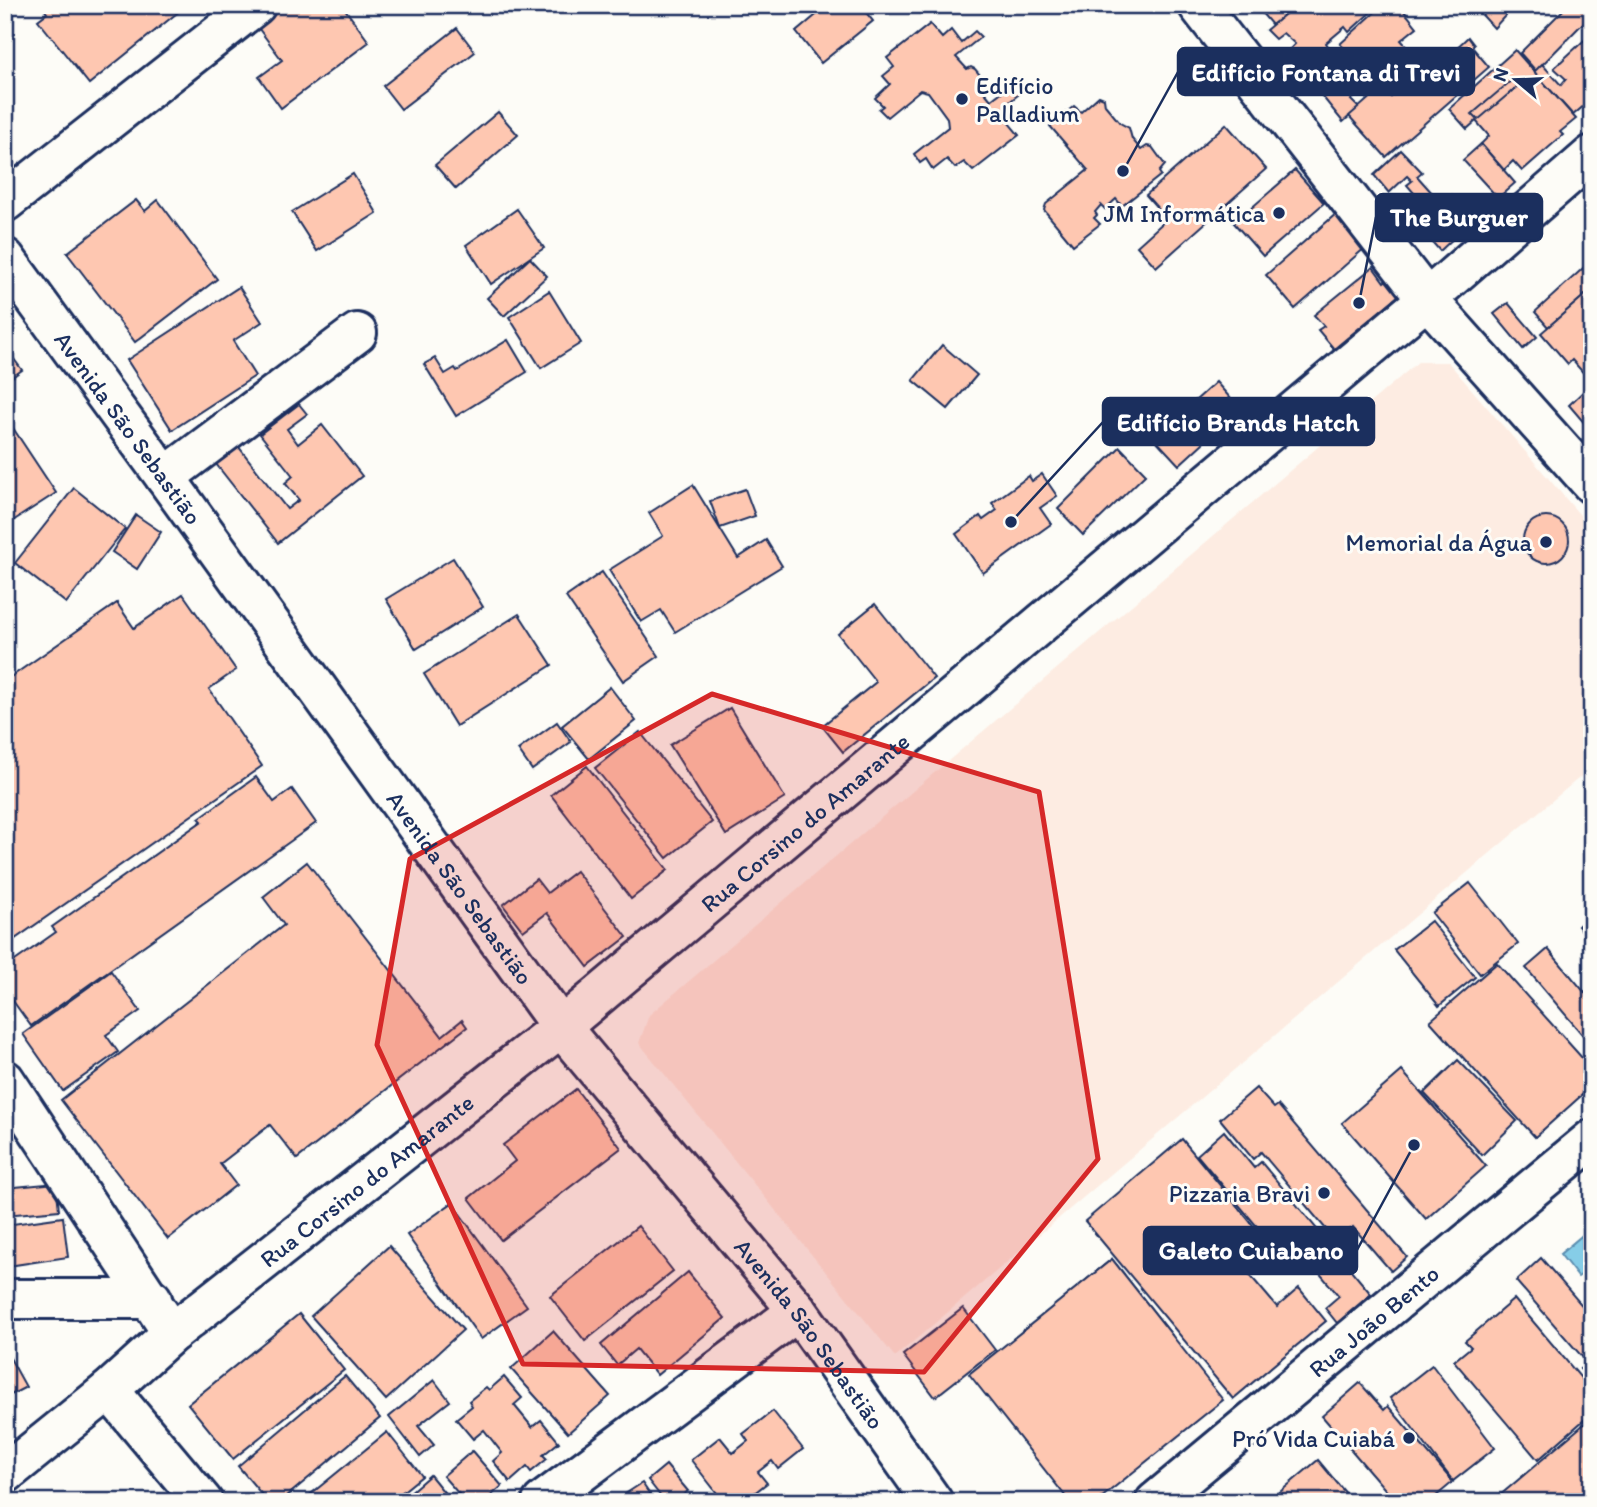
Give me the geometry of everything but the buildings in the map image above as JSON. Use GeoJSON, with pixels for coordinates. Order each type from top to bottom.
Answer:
{"type":"FeatureCollection","features":[{"type":"Feature","properties":{"kind":"street"},"geometry":{"type":"LineString","coordinates":[[5,202],[256,5]]}},
{"type":"Feature","properties":{"kind":"street"},"geometry":{"type":"LineString","coordinates":[[1198,5],[1427,299],[1592,484]]}},
{"type":"Feature","properties":{"kind":"street","name":"Rua Corsino do Amarante"},"geometry":{"type":"LineString","coordinates":[[5,1474],[109,1390],[172,1334],[561,1027],[1427,299],[1592,155]]}},
{"type":"Feature","properties":{"kind":"street","name":"Avenida São Sebastião"},"geometry":{"type":"LineString","coordinates":[[5,258],[561,1027],[798,1311],[933,1502]]}},
{"type":"Feature","properties":{"kind":"street"},"geometry":{"type":"LineString","coordinates":[[165,477],[357,333]]}},
{"type":"Feature","properties":{"kind":"street"},"geometry":{"type":"LineString","coordinates":[[5,1080],[152,1299],[172,1334]]}},
{"type":"Feature","properties":{"kind":"street","name":"Rua João Bento"},"geometry":{"type":"LineString","coordinates":[[1155,1502],[1592,1139]]}},
{"type":"Feature","properties":{"kind":"street"},"geometry":{"type":"LineString","coordinates":[[5,1298],[152,1299]]}},
{"type":"Feature","properties":{"kind":"street"},"geometry":{"type":"LineString","coordinates":[[542,1502],[798,1311]]}},
{"type":"Feature","properties":{"kind":"street"},"geometry":{"type":"LineString","coordinates":[[109,1390],[203,1502]]}},
{"type":"Feature","properties":{"kind":"highlighted area"},"geometry":{"type":"Polygon","coordinates":[[[712,694],[1039,792],[1098,1159],[924,1372],[523,1364],[377,1045],[410,859],[712,694]]]}},
{"type":"Feature","properties":{"kind":"shaded area"},"geometry":{"type":"Polygon","coordinates":[[[1418,362],[1448,362],[1592,529],[1592,767],[895,1357],[639,1043],[649,1015],[1418,362]]]}},
{"type":"Feature","properties":{"kind":"water"},"geometry":{"type":"Polygon","coordinates":[[[1592,1227],[1592,1267],[1578,1277],[1560,1254],[1592,1227]]]}},
{"type":"Feature","properties":{"kind":"place","name":"Edifício Palladium"},"geometry":{"type":"Point","coordinates":[962,99]}},
{"type":"Feature","properties":{"kind":"place","name":"Edifício Fontana di Trevi"},"geometry":{"type":"Point","coordinates":[1123,171]}},
{"type":"Feature","properties":{"kind":"place","name":"JM Informática"},"geometry":{"type":"Point","coordinates":[1279,213]}},
{"type":"Feature","properties":{"kind":"place","name":"The Burguer"},"geometry":{"type":"Point","coordinates":[1359,303]}},
{"type":"Feature","properties":{"kind":"place","name":"Edifício Brands Hatch"},"geometry":{"type":"Point","coordinates":[1011,522]}},
{"type":"Feature","properties":{"kind":"place","name":"Memorial da Água"},"geometry":{"type":"Point","coordinates":[1546,542]}},
{"type":"Feature","properties":{"kind":"place","name":"Galeto Cuiabano"},"geometry":{"type":"Point","coordinates":[1414,1145]}},
{"type":"Feature","properties":{"kind":"place","name":"Pizzaria Bravi"},"geometry":{"type":"Point","coordinates":[1324,1193]}},
{"type":"Feature","properties":{"kind":"place","name":"Pró Vida Cuiabá"},"geometry":{"type":"Point","coordinates":[1409,1438]}}]}
